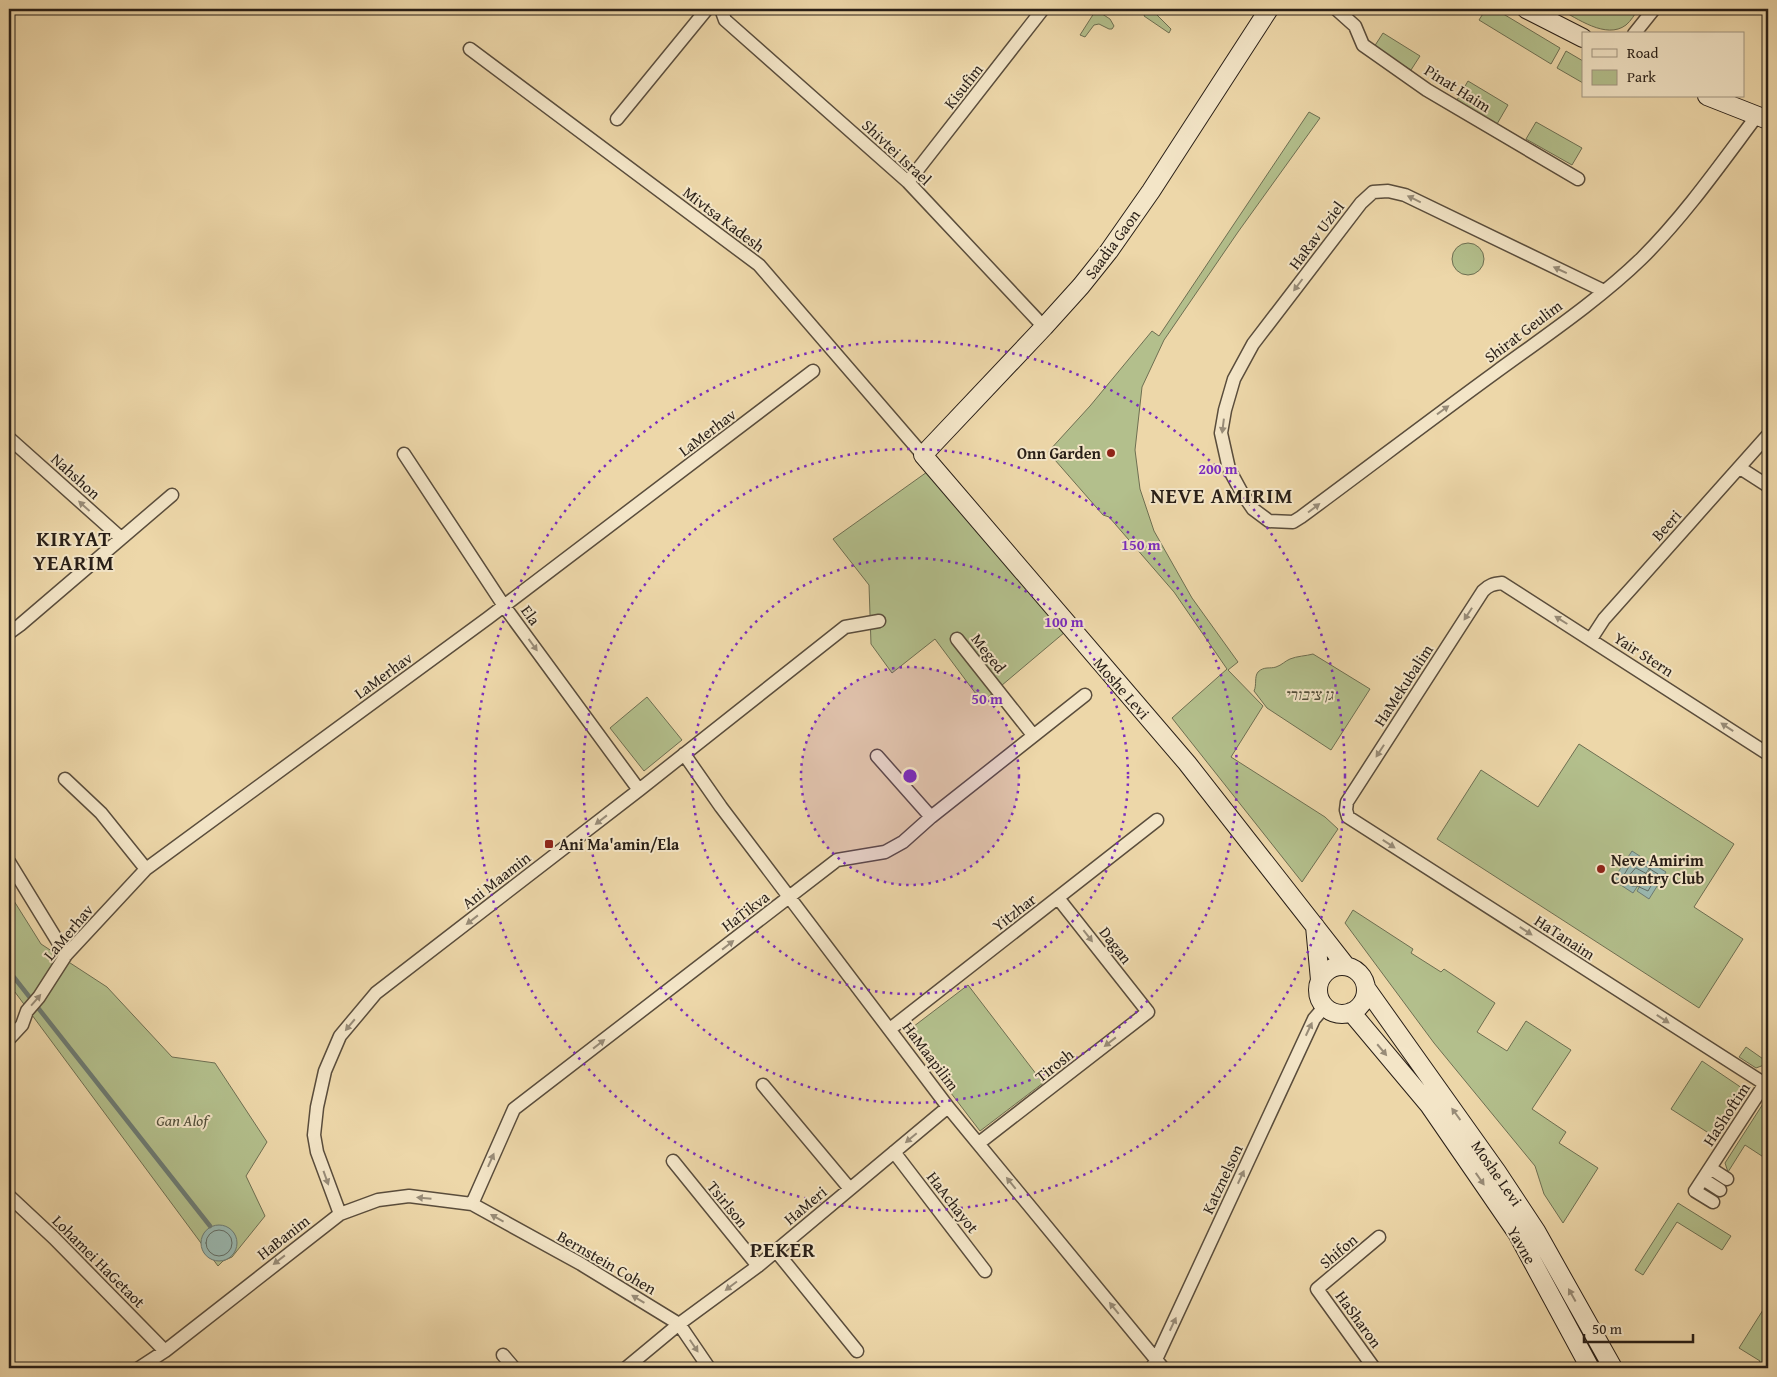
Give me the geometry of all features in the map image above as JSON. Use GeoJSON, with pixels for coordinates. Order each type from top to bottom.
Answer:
{"type":"FeatureCollection","features":[{"type":"Feature","properties":{"kind":"street"},"geometry":{"type":"LineString","coordinates":[[617,119],[707,9]]}},
{"type":"Feature","properties":{"kind":"street","name":"Shivtei Israel"},"geometry":{"type":"LineString","coordinates":[[721,9],[725,20],[908,182],[1044,327]]}},
{"type":"Feature","properties":{"kind":"street","name":"Kisufim"},"geometry":{"type":"LineString","coordinates":[[908,182],[1043,9]]}},
{"type":"Feature","properties":{"kind":"street","name":"Saadia Gaon"},"geometry":{"type":"LineString","coordinates":[[923,455],[1044,327],[1109,251],[1151,191],[1269,9]]}},
{"type":"Feature","properties":{"kind":"street","name":"Pinat Haim"},"geometry":{"type":"LineString","coordinates":[[1336,9],[1355,26],[1363,45],[1427,90],[1578,179]]}},
{"type":"Feature","properties":{"kind":"street"},"geometry":{"type":"LineString","coordinates":[[1526,9],[1582,37]]}},
{"type":"Feature","properties":{"kind":"street"},"geometry":{"type":"LineString","coordinates":[[1636,32],[1654,9]]}},
{"type":"Feature","properties":{"kind":"street","name":"Mivtsa Kadesh"},"geometry":{"type":"LineString","coordinates":[[470,49],[759,265],[923,455]]}},
{"type":"Feature","properties":{"kind":"street"},"geometry":{"type":"LineString","coordinates":[[1712,98],[1762,118]]}},
{"type":"Feature","properties":{"kind":"street","name":"Shirat Geulim"},"geometry":{"type":"LineString","coordinates":[[1269,521],[1293,522],[1302,518],[1405,438],[1604,291],[1641,259],[1672,227],[1762,118]]}},
{"type":"Feature","properties":{"kind":"street","name":"HaRav Uziel"},"geometry":{"type":"LineString","coordinates":[[1269,521],[1253,509],[1229,469],[1221,434],[1225,410],[1234,379],[1253,344],[1361,203],[1373,192],[1388,191],[1405,195],[1604,291]]}},
{"type":"Feature","properties":{"kind":"street","name":"LaMerhav"},"geometry":{"type":"LineString","coordinates":[[9,1039],[22,1025],[27,1011],[38,998],[66,954],[146,869],[504,606],[813,371]]}},
{"type":"Feature","properties":{"kind":"street","name":"Beeri"},"geometry":{"type":"LineString","coordinates":[[1590,639],[1604,619],[1768,435]]}},
{"type":"Feature","properties":{"kind":"street","name":"Nahshon"},"geometry":{"type":"LineString","coordinates":[[9,438],[121,538]]}},
{"type":"Feature","properties":{"kind":"street","name":"Ela"},"geometry":{"type":"LineString","coordinates":[[404,454],[504,606],[639,790]]}},
{"type":"Feature","properties":{"kind":"street","name":"Moshe Levi"},"geometry":{"type":"LineString","coordinates":[[923,455],[1187,764],[1346,966]]}},
{"type":"Feature","properties":{"kind":"street"},"geometry":{"type":"LineString","coordinates":[[1740,468],[1768,486]]}},
{"type":"Feature","properties":{"kind":"street"},"geometry":{"type":"LineString","coordinates":[[9,633],[172,494]]}},
{"type":"Feature","properties":{"kind":"street","name":"Yair Stern"},"geometry":{"type":"LineString","coordinates":[[1502,583],[1768,754]]}},
{"type":"Feature","properties":{"kind":"street","name":"HaMekubalim"},"geometry":{"type":"LineString","coordinates":[[1348,818],[1347,802],[1483,591],[1488,586],[1502,583]]}},
{"type":"Feature","properties":{"kind":"street","name":"Ani Maamin"},"geometry":{"type":"LineString","coordinates":[[340,1214],[324,1173],[314,1135],[317,1107],[324,1072],[340,1036],[376,994],[845,627],[879,621]]}},
{"type":"Feature","properties":{"kind":"street","name":"Meged"},"geometry":{"type":"LineString","coordinates":[[957,639],[1033,735]]}},
{"type":"Feature","properties":{"kind":"street","name":"HaTikva"},"geometry":{"type":"LineString","coordinates":[[472,1204],[514,1109],[837,860],[885,852],[903,842],[931,817],[1085,695]]}},
{"type":"Feature","properties":{"kind":"street","name":"HaMaapilim"},"geometry":{"type":"LineString","coordinates":[[684,754],[721,807],[948,1107],[1157,1365]]}},
{"type":"Feature","properties":{"kind":"street"},"geometry":{"type":"LineString","coordinates":[[877,756],[931,817]]}},
{"type":"Feature","properties":{"kind":"street"},"geometry":{"type":"LineString","coordinates":[[64,779],[101,813],[146,869]]}},
{"type":"Feature","properties":{"kind":"street","name":"HaTanaim"},"geometry":{"type":"LineString","coordinates":[[1348,818],[1767,1082]]}},
{"type":"Feature","properties":{"kind":"street","name":"Yitzhar"},"geometry":{"type":"LineString","coordinates":[[890,1029],[1157,820]]}},
{"type":"Feature","properties":{"kind":"street"},"geometry":{"type":"LineString","coordinates":[[9,862],[66,954]]}},
{"type":"Feature","properties":{"kind":"street","name":"Dagan"},"geometry":{"type":"LineString","coordinates":[[1058,898],[1148,1012]]}},
{"type":"Feature","properties":{"kind":"street"},"geometry":{"type":"LineString","coordinates":[[1315,926],[1320,980],[1318,988],[1322,1003],[1335,1012],[1350,1012],[1362,1003],[1366,988],[1360,974],[1354,969],[1346,966],[1331,969],[1320,980]]}},
{"type":"Feature","properties":{"kind":"street","name":"Moshe Levi"},"geometry":{"type":"LineString","coordinates":[[1366,988],[1497,1172],[1536,1231],[1613,1368]]}},
{"type":"Feature","properties":{"kind":"street","name":"Katznelson"},"geometry":{"type":"LineString","coordinates":[[1157,1365],[1314,1019],[1320,1012],[1328,1008]]}},
{"type":"Feature","properties":{"kind":"street","name":"Tirosh"},"geometry":{"type":"LineString","coordinates":[[979,1143],[1148,1012]]}},
{"type":"Feature","properties":{"kind":"street","name":"Yavne"},"geometry":{"type":"LineString","coordinates":[[1350,1012],[1428,1106],[1517,1233],[1590,1368]]}},
{"type":"Feature","properties":{"kind":"street","name":"HaShoftim"},"geometry":{"type":"LineString","coordinates":[[1703,1180],[1767,1082]]}},
{"type":"Feature","properties":{"kind":"street"},"geometry":{"type":"LineString","coordinates":[[763,1085],[850,1189]]}},
{"type":"Feature","properties":{"kind":"street","name":"HaMeri"},"geometry":{"type":"LineString","coordinates":[[626,1368],[679,1324],[758,1266],[948,1107]]}},
{"type":"Feature","properties":{"kind":"street","name":"HaAchayot"},"geometry":{"type":"LineString","coordinates":[[894,1152],[985,1271]]}},
{"type":"Feature","properties":{"kind":"street","name":"Tsirlson"},"geometry":{"type":"LineString","coordinates":[[673,1161],[758,1266]]}},
{"type":"Feature","properties":{"kind":"street","name":"HaShoftim"},"geometry":{"type":"LineString","coordinates":[[1710,1168],[1727,1179]]}},
{"type":"Feature","properties":{"kind":"street"},"geometry":{"type":"LineString","coordinates":[[1713,1202],[1695,1191],[1703,1180],[1720,1190]]}},
{"type":"Feature","properties":{"kind":"street","name":"Lohamei HaGetaot"},"geometry":{"type":"LineString","coordinates":[[9,1196],[54,1238],[165,1351]]}},
{"type":"Feature","properties":{"kind":"street","name":"HaBanim"},"geometry":{"type":"LineString","coordinates":[[139,1368],[165,1351],[340,1214],[378,1200],[409,1196],[472,1204]]}},
{"type":"Feature","properties":{"kind":"street","name":"Bernstein Cohen"},"geometry":{"type":"LineString","coordinates":[[472,1204],[582,1264],[679,1324],[709,1368]]}},
{"type":"Feature","properties":{"kind":"street","name":"Shifon"},"geometry":{"type":"LineString","coordinates":[[1317,1289],[1379,1237]]}},
{"type":"Feature","properties":{"kind":"street"},"geometry":{"type":"LineString","coordinates":[[776,1251],[857,1351]]}},
{"type":"Feature","properties":{"kind":"street","name":"HaSharon"},"geometry":{"type":"LineString","coordinates":[[1317,1289],[1374,1368]]}},
{"type":"Feature","properties":{"kind":"street"},"geometry":{"type":"LineString","coordinates":[[503,1355],[514,1368]]}},
{"type":"Feature","properties":{"kind":"green space"},"geometry":{"type":"Polygon","coordinates":[[[1138,9],[1151,9],[1171,29],[1169,33],[1144,16],[1145,14],[1138,9]]]}},
{"type":"Feature","properties":{"kind":"green space"},"geometry":{"type":"Polygon","coordinates":[[[1486,9],[1495,9],[1560,48],[1551,64],[1479,20],[1486,9]]]}},
{"type":"Feature","properties":{"kind":"green space"},"geometry":{"type":"Polygon","coordinates":[[[1559,9],[1638,9],[1626,25],[1610,30],[1592,26],[1559,9]]]}},
{"type":"Feature","properties":{"kind":"green space"},"geometry":{"type":"Polygon","coordinates":[[[1096,10],[1110,19],[1114,26],[1112,29],[1109,29],[1099,24],[1094,25],[1085,37],[1080,35],[1096,10]]]}},
{"type":"Feature","properties":{"kind":"green space"},"geometry":{"type":"Polygon","coordinates":[[[1383,33],[1420,56],[1411,70],[1374,47],[1383,33]]]}},
{"type":"Feature","properties":{"kind":"green space"},"geometry":{"type":"Polygon","coordinates":[[[1566,51],[1582,60],[1582,82],[1557,68],[1566,51]]]}},
{"type":"Feature","properties":{"kind":"green space"},"geometry":{"type":"Polygon","coordinates":[[[1468,81],[1508,105],[1497,124],[1457,100],[1468,81]]]}},
{"type":"Feature","properties":{"kind":"green space"},"geometry":{"type":"Polygon","coordinates":[[[1309,112],[1320,118],[1238,232],[1164,340],[1142,387],[1135,450],[1140,489],[1154,531],[1192,598],[1238,662],[1228,670],[1263,706],[1231,757],[1325,817],[1338,829],[1302,882],[1172,718],[1227,669],[1174,592],[1109,517],[1103,515],[1048,452],[1090,406],[1152,331],[1159,336],[1309,112]]]}},
{"type":"Feature","properties":{"kind":"green space"},"geometry":{"type":"Polygon","coordinates":[[[1536,122],[1582,148],[1572,165],[1526,139],[1536,122]]]}},
{"type":"Feature","properties":{"kind":"green space"},"geometry":{"type":"Polygon","coordinates":[[[1468,243],[1480,247],[1484,259],[1480,271],[1468,275],[1456,271],[1452,259],[1456,247],[1468,243]]]}},
{"type":"Feature","properties":{"kind":"green space"},"geometry":{"type":"Polygon","coordinates":[[[927,472],[1065,632],[982,702],[935,639],[892,673],[871,644],[869,585],[833,539],[927,472]]]}},
{"type":"Feature","properties":{"kind":"green space","name":"גן ציבורי"},"geometry":{"type":"Polygon","coordinates":[[[1313,654],[1370,689],[1331,750],[1267,708],[1254,691],[1256,676],[1260,670],[1276,667],[1293,658],[1313,654]]]}},
{"type":"Feature","properties":{"kind":"green space"},"geometry":{"type":"Polygon","coordinates":[[[647,697],[682,740],[644,771],[610,728],[647,697]]]}},
{"type":"Feature","properties":{"kind":"green space","name":"Neve Amirim Country Club"},"geometry":{"type":"Polygon","coordinates":[[[1579,744],[1734,844],[1694,907],[1743,939],[1699,1008],[1437,839],[1481,770],[1538,807],[1579,744]]]}},
{"type":"Feature","properties":{"kind":"green space","name":"Gan Alof"},"geometry":{"type":"Polygon","coordinates":[[[9,893],[41,944],[107,987],[172,1057],[215,1063],[267,1142],[246,1176],[265,1216],[232,1257],[223,1261],[218,1266],[9,984],[9,893]]]}},
{"type":"Feature","properties":{"kind":"green space"},"geometry":{"type":"Polygon","coordinates":[[[1353,910],[1413,949],[1411,953],[1441,972],[1444,969],[1495,1003],[1477,1032],[1507,1051],[1526,1021],[1571,1050],[1532,1109],[1566,1132],[1559,1143],[1598,1168],[1563,1223],[1544,1194],[1535,1166],[1434,1043],[1345,923],[1353,910]]]}},
{"type":"Feature","properties":{"kind":"green space"},"geometry":{"type":"Polygon","coordinates":[[[968,985],[1043,1083],[980,1131],[905,1033],[968,985]]]}},
{"type":"Feature","properties":{"kind":"green space"},"geometry":{"type":"Polygon","coordinates":[[[1746,1047],[1766,1061],[1764,1065],[1756,1068],[1739,1057],[1746,1047]]]}},
{"type":"Feature","properties":{"kind":"green space"},"geometry":{"type":"Polygon","coordinates":[[[1702,1061],[1739,1086],[1744,1092],[1743,1100],[1718,1139],[1671,1109],[1702,1061]]]}},
{"type":"Feature","properties":{"kind":"green space"},"geometry":{"type":"Polygon","coordinates":[[[1768,1096],[1768,1160],[1745,1145],[1728,1172],[1725,1163],[1768,1096]]]}},
{"type":"Feature","properties":{"kind":"green space"},"geometry":{"type":"Polygon","coordinates":[[[1678,1203],[1731,1236],[1722,1250],[1677,1222],[1643,1275],[1635,1270],[1678,1203]]]}},
{"type":"Feature","properties":{"kind":"green space"},"geometry":{"type":"Polygon","coordinates":[[[1768,1302],[1768,1359],[1762,1368],[1755,1368],[1760,1361],[1739,1348],[1768,1302]]]}},
{"type":"Feature","properties":{"kind":"water"},"geometry":{"type":"Polygon","coordinates":[[[1632,851],[1652,864],[1633,893],[1613,880],[1632,851]]]}},
{"type":"Feature","properties":{"kind":"water"},"geometry":{"type":"Polygon","coordinates":[[[1653,864],[1666,872],[1649,899],[1637,891],[1653,864]]]}},
{"type":"Feature","properties":{"kind":"water"},"geometry":{"type":"Polygon","coordinates":[[[219,1225],[226,1226],[232,1230],[236,1236],[236,1250],[232,1256],[226,1260],[219,1261],[212,1260],[206,1256],[202,1250],[201,1243],[202,1236],[206,1230],[212,1226],[219,1225]]]}},
{"type":"Feature","properties":{"kind":"waterway"},"geometry":{"type":"LineString","coordinates":[[9,971],[210,1226]]}},
{"type":"Feature","properties":{"kind":"place","name":"Onn Garden"},"geometry":{"type":"Point","coordinates":[1111,453]}},
{"type":"Feature","properties":{"kind":"place","name":"Ani Ma'amin/Ela"},"geometry":{"type":"Point","coordinates":[549,844]}},
{"type":"Feature","properties":{"kind":"place","name":"Neve Amirim Country Club"},"geometry":{"type":"Point","coordinates":[1601,869]}},
{"type":"Feature","properties":{"kind":"district","name":"NEVE AMIRIM"},"geometry":{"type":"Point","coordinates":[1222,496]}},
{"type":"Feature","properties":{"kind":"district","name":"KIRYAT YEARIM"},"geometry":{"type":"Point","coordinates":[74,551]}},
{"type":"Feature","properties":{"kind":"district","name":"PEKER"},"geometry":{"type":"Point","coordinates":[783,1250]}}]}
